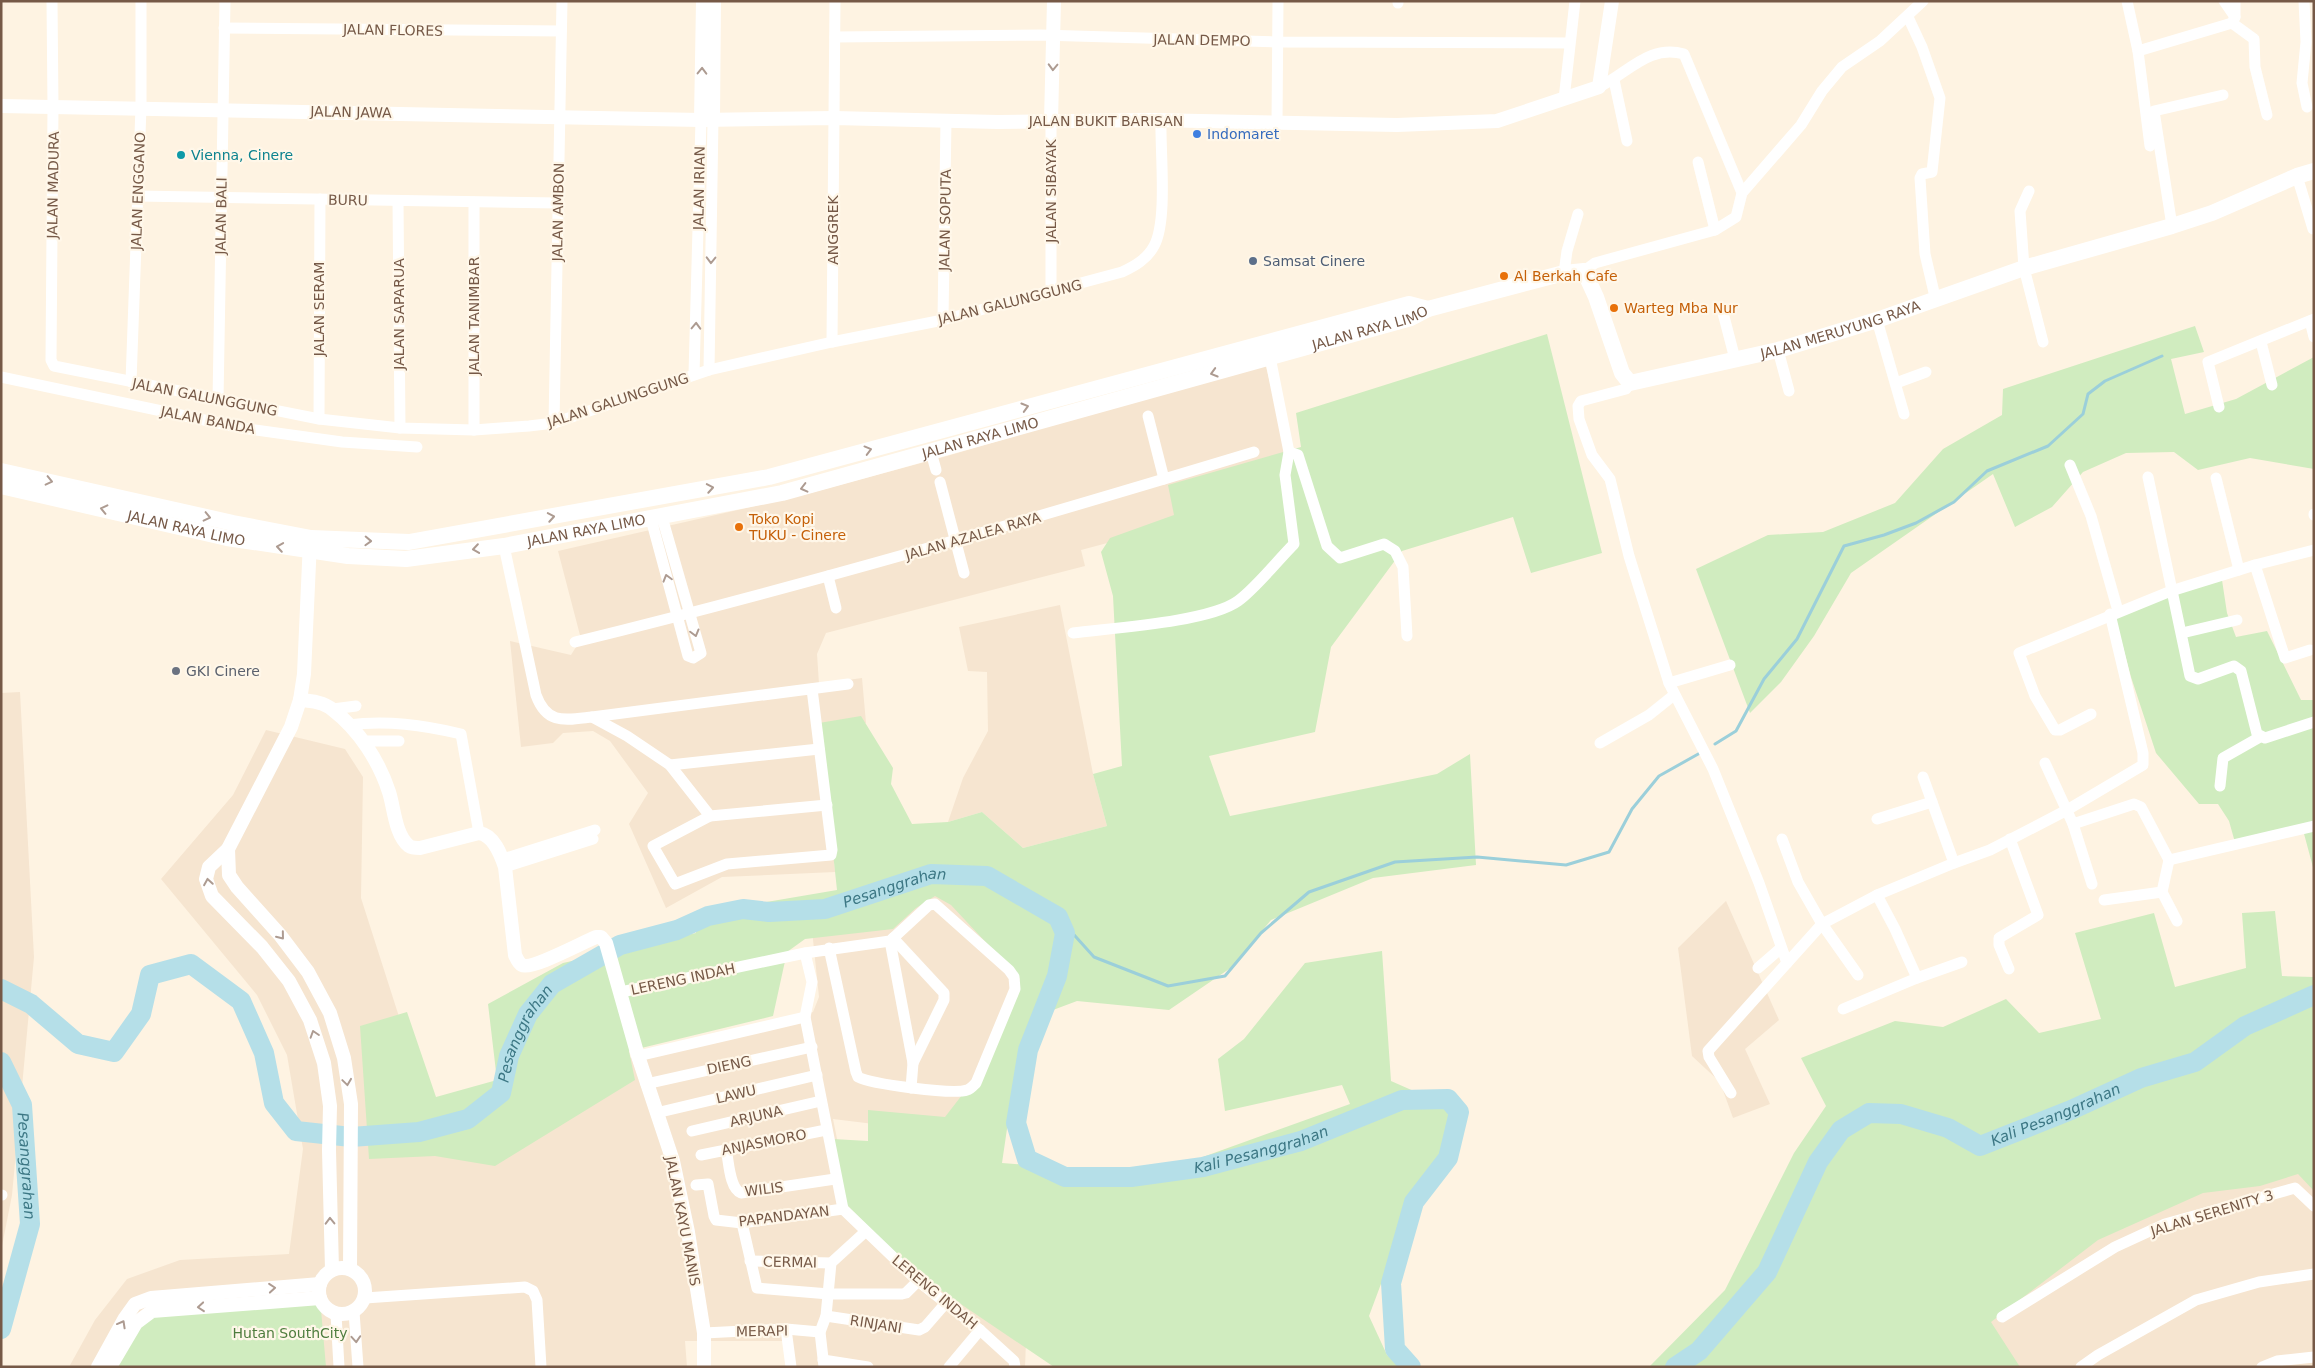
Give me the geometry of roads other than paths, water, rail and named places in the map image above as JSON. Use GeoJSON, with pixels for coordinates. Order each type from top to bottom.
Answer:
{"type":"FeatureCollection","features":[{"type":"Feature","properties":{"kind":"main road","name":"JALAN MERUYUNG RAYA"},"geometry":{"type":"LineString","coordinates":[[1630,383],[1778,350],[1877,320],[1936,301],[2024,268],[2212,213],[2297,176],[2314,171]]}},
{"type":"Feature","properties":{"kind":"main road"},"geometry":{"type":"LineString","coordinates":[[1428,309],[1564,273],[1584,271],[1596,297],[1622,373],[1630,383]]}},
{"type":"Feature","properties":{"kind":"main road","name":"JALAN RAYA LIMO"},"geometry":{"type":"LineString","coordinates":[[1,471],[233,523],[348,556],[406,559],[504,546],[782,493],[957,445],[1409,304],[1428,309]]}},
{"type":"Feature","properties":{"kind":"main road","name":"JALAN RAYA LIMO"},"geometry":{"type":"LineString","coordinates":[[1,486],[227,538],[310,545],[409,542],[769,477],[953,428],[1237,359],[1270,357],[1412,318],[1428,309]]}},
{"type":"Feature","properties":{"kind":"main road"},"geometry":{"type":"LineString","coordinates":[[953,428],[957,445]]}},
{"type":"Feature","properties":{"kind":"street","name":"JALAN MADURA"},"geometry":{"type":"LineString","coordinates":[[52,1],[51,360],[56,368]]}},
{"type":"Feature","properties":{"kind":"street","name":"JALAN ENGGANO"},"geometry":{"type":"LineString","coordinates":[[131,382],[141,108],[141,1]]}},
{"type":"Feature","properties":{"kind":"street","name":"JALAN BALI"},"geometry":{"type":"LineString","coordinates":[[218,400],[225,1]]}},
{"type":"Feature","properties":{"kind":"street","name":"JALAN AMBON"},"geometry":{"type":"LineString","coordinates":[[554,423],[562,1]]}},
{"type":"Feature","properties":{"kind":"street","name":"JALAN IRIAN"},"geometry":{"type":"LineString","coordinates":[[703,1],[707,119],[709,370]]}},
{"type":"Feature","properties":{"kind":"street","name":"JALAN IRIAN"},"geometry":{"type":"LineString","coordinates":[[694,374],[714,1]]}},
{"type":"Feature","properties":{"kind":"street","name":"ANGGREK"},"geometry":{"type":"LineString","coordinates":[[832,342],[835,1]]}},
{"type":"Feature","properties":{"kind":"street","name":"JALAN SIBAYAK"},"geometry":{"type":"LineString","coordinates":[[1050,292],[1054,1]]}},
{"type":"Feature","properties":{"kind":"street"},"geometry":{"type":"LineString","coordinates":[[1277,122],[1278,1]]}},
{"type":"Feature","properties":{"kind":"street"},"geometry":{"type":"LineString","coordinates":[[1564,99],[1575,1]]}},
{"type":"Feature","properties":{"kind":"street"},"geometry":{"type":"LineString","coordinates":[[1599,87],[1612,1]]}},
{"type":"Feature","properties":{"kind":"street"},"geometry":{"type":"LineString","coordinates":[[1584,271],[1595,263],[1716,230],[1736,217],[1742,193],[1801,125],[1822,91],[1842,67],[1880,41],[1924,1]]}},
{"type":"Feature","properties":{"kind":"street"},"geometry":{"type":"LineString","coordinates":[[2127,1],[2138,50],[2150,146]]}},
{"type":"Feature","properties":{"kind":"street"},"geometry":{"type":"LineString","coordinates":[[2224,1],[2233,20],[2254,38],[2255,67],[2267,115]]}},
{"type":"Feature","properties":{"kind":"street"},"geometry":{"type":"LineString","coordinates":[[2233,20],[2235,1]]}},
{"type":"Feature","properties":{"kind":"street"},"geometry":{"type":"LineString","coordinates":[[2304,1],[2310,42],[2302,83],[2307,107]]}},
{"type":"Feature","properties":{"kind":"street"},"geometry":{"type":"LineString","coordinates":[[1908,17],[1922,47],[1940,98],[1932,172],[1922,174],[1920,178],[1925,254],[1936,301]]}},
{"type":"Feature","properties":{"kind":"street"},"geometry":{"type":"LineString","coordinates":[[2138,50],[2233,20]]}},
{"type":"Feature","properties":{"kind":"street","name":"JALAN FLORES"},"geometry":{"type":"LineString","coordinates":[[224,28],[561,31]]}},
{"type":"Feature","properties":{"kind":"street","name":"JALAN DEMPO"},"geometry":{"type":"LineString","coordinates":[[835,37],[1054,36],[1278,42],[1569,43]]}},
{"type":"Feature","properties":{"kind":"street"},"geometry":{"type":"LineString","coordinates":[[1599,87],[1614,80],[1644,57],[1671,50],[1684,54],[1742,193]]}},
{"type":"Feature","properties":{"kind":"street"},"geometry":{"type":"LineString","coordinates":[[1614,80],[1626,141]]}},
{"type":"Feature","properties":{"kind":"street","name":"JALAN BUKIT BARISAN"},"geometry":{"type":"LineString","coordinates":[[707,119],[1161,120],[1397,125],[1480,123],[1497,121],[1599,87]]}},
{"type":"Feature","properties":{"kind":"street"},"geometry":{"type":"LineString","coordinates":[[2172,226],[2154,111],[2223,95]]}},
{"type":"Feature","properties":{"kind":"street","name":"JALAN JAWA"},"geometry":{"type":"LineString","coordinates":[[1,106],[707,119]]}},
{"type":"Feature","properties":{"kind":"street","name":"JALAN SOPUTA"},"geometry":{"type":"LineString","coordinates":[[943,320],[946,120]]}},
{"type":"Feature","properties":{"kind":"street","name":"JALAN GALUNGGUNG"},"geometry":{"type":"LineString","coordinates":[[56,368],[319,419],[400,428],[474,430],[554,423],[709,370],[832,342],[943,320],[1122,272],[1142,261],[1158,237],[1161,220],[1161,120]]}},
{"type":"Feature","properties":{"kind":"street"},"geometry":{"type":"LineString","coordinates":[[1698,162],[1716,230]]}},
{"type":"Feature","properties":{"kind":"street"},"geometry":{"type":"LineString","coordinates":[[2297,176],[2313,229]]}},
{"type":"Feature","properties":{"kind":"street"},"geometry":{"type":"LineString","coordinates":[[2029,191],[2020,210],[2024,268],[2043,342]]}},
{"type":"Feature","properties":{"kind":"street","name":"BURU"},"geometry":{"type":"LineString","coordinates":[[138,196],[558,203]]}},
{"type":"Feature","properties":{"kind":"street","name":"JALAN SERAM"},"geometry":{"type":"LineString","coordinates":[[319,419],[320,199]]}},
{"type":"Feature","properties":{"kind":"street","name":"JALAN SAPARUA"},"geometry":{"type":"LineString","coordinates":[[398,201],[400,428]]}},
{"type":"Feature","properties":{"kind":"street","name":"JALAN TANIMBAR"},"geometry":{"type":"LineString","coordinates":[[474,202],[474,430]]}},
{"type":"Feature","properties":{"kind":"street"},"geometry":{"type":"LineString","coordinates":[[1564,273],[1567,251],[1578,214]]}},
{"type":"Feature","properties":{"kind":"street"},"geometry":{"type":"LineString","coordinates":[[1722,309],[1736,359]]}},
{"type":"Feature","properties":{"kind":"street"},"geometry":{"type":"LineString","coordinates":[[1877,320],[1904,414]]}},
{"type":"Feature","properties":{"kind":"street"},"geometry":{"type":"LineString","coordinates":[[2219,407],[2208,362],[2312,320],[2314,337]]}},
{"type":"Feature","properties":{"kind":"street"},"geometry":{"type":"LineString","coordinates":[[2261,342],[2272,385]]}},
{"type":"Feature","properties":{"kind":"street"},"geometry":{"type":"LineString","coordinates":[[1778,350],[1789,390]]}},
{"type":"Feature","properties":{"kind":"street"},"geometry":{"type":"LineString","coordinates":[[1073,633],[1188,618],[1222,610],[1238,601],[1294,544],[1285,475],[1289,452],[1270,357]]}},
{"type":"Feature","properties":{"kind":"street"},"geometry":{"type":"LineString","coordinates":[[1896,383],[1926,372]]}},
{"type":"Feature","properties":{"kind":"street","name":"JALAN BANDA"},"geometry":{"type":"LineString","coordinates":[[1,377],[242,428],[342,442],[418,448]]}},
{"type":"Feature","properties":{"kind":"street"},"geometry":{"type":"LineString","coordinates":[[1630,383],[1626,389],[1581,401],[1578,406],[1579,419],[1592,455],[1610,479],[1629,556],[1669,683],[1714,769],[1759,883],[1787,963]]}},
{"type":"Feature","properties":{"kind":"street"},"geometry":{"type":"LineString","coordinates":[[1148,416],[1164,479]]}},
{"type":"Feature","properties":{"kind":"street"},"geometry":{"type":"LineString","coordinates":[[931,452],[936,470]]}},
{"type":"Feature","properties":{"kind":"street","name":"JALAN AZALEA RAYA"},"geometry":{"type":"LineString","coordinates":[[575,642],[678,617],[956,541],[1254,452]]}},
{"type":"Feature","properties":{"kind":"street"},"geometry":{"type":"LineString","coordinates":[[1289,452],[1298,455],[1326,546],[1333,554],[1340,558],[1384,544],[1395,551],[1403,567],[1407,636]]}},
{"type":"Feature","properties":{"kind":"street"},"geometry":{"type":"LineString","coordinates":[[1732,1093],[1709,1057],[1708,1051],[1822,924],[1877,895],[1990,850],[2067,810],[2141,767],[2144,762],[2114,613],[2091,516],[2070,465]]}},
{"type":"Feature","properties":{"kind":"street"},"geometry":{"type":"LineString","coordinates":[[2148,477],[2190,676],[2193,678],[2234,666],[2241,671],[2257,734],[2260,737]]}},
{"type":"Feature","properties":{"kind":"street"},"geometry":{"type":"LineString","coordinates":[[2216,478],[2239,570]]}},
{"type":"Feature","properties":{"kind":"street"},"geometry":{"type":"LineString","coordinates":[[940,482],[964,572]]}},
{"type":"Feature","properties":{"kind":"street"},"geometry":{"type":"LineString","coordinates":[[657,518],[690,613],[701,653],[693,658],[688,656],[657,518]]}},
{"type":"Feature","properties":{"kind":"street"},"geometry":{"type":"LineString","coordinates":[[310,545],[304,674],[300,700],[291,726],[228,849],[209,867],[206,879],[212,896],[262,946],[289,981],[310,1020],[324,1063],[330,1106],[329,1150],[332,1270]]}},
{"type":"Feature","properties":{"kind":"street"},"geometry":{"type":"LineString","coordinates":[[504,546],[538,701],[546,712],[556,719],[570,720],[848,684]]}},
{"type":"Feature","properties":{"kind":"street"},"geometry":{"type":"LineString","coordinates":[[2091,714],[2060,730],[2055,730],[2035,696],[2019,653],[2171,591],[2255,565],[2314,550]]}},
{"type":"Feature","properties":{"kind":"street"},"geometry":{"type":"LineString","coordinates":[[2255,565],[2285,658],[2310,650]]}},
{"type":"Feature","properties":{"kind":"street"},"geometry":{"type":"LineString","coordinates":[[828,576],[836,608]]}},
{"type":"Feature","properties":{"kind":"street"},"geometry":{"type":"LineString","coordinates":[[2182,633],[2237,620]]}},
{"type":"Feature","properties":{"kind":"street"},"geometry":{"type":"LineString","coordinates":[[1669,683],[1730,665]]}},
{"type":"Feature","properties":{"kind":"street"},"geometry":{"type":"LineString","coordinates":[[812,689],[827,805],[832,850],[828,856],[727,864],[675,884],[672,882],[653,846],[710,816],[827,805]]}},
{"type":"Feature","properties":{"kind":"street"},"geometry":{"type":"LineString","coordinates":[[1600,743],[1649,715],[1674,694]]}},
{"type":"Feature","properties":{"kind":"street"},"geometry":{"type":"LineString","coordinates":[[300,700],[316,702],[332,709],[363,741],[382,772],[399,830],[407,845],[412,848],[420,848],[479,833],[461,734],[406,723],[370,722],[348,725]]}},
{"type":"Feature","properties":{"kind":"street"},"geometry":{"type":"LineString","coordinates":[[332,709],[356,706]]}},
{"type":"Feature","properties":{"kind":"street"},"geometry":{"type":"LineString","coordinates":[[592,717],[627,736],[670,765],[710,816]]}},
{"type":"Feature","properties":{"kind":"street"},"geometry":{"type":"LineString","coordinates":[[2220,786],[2222,758],[2260,737],[2266,738],[2314,722]]}},
{"type":"Feature","properties":{"kind":"street"},"geometry":{"type":"LineString","coordinates":[[363,741],[399,741]]}},
{"type":"Feature","properties":{"kind":"street"},"geometry":{"type":"LineString","coordinates":[[670,765],[820,749]]}},
{"type":"Feature","properties":{"kind":"street"},"geometry":{"type":"LineString","coordinates":[[2045,763],[2073,824],[2092,884]]}},
{"type":"Feature","properties":{"kind":"street"},"geometry":{"type":"LineString","coordinates":[[1923,777],[1954,863]]}},
{"type":"Feature","properties":{"kind":"street"},"geometry":{"type":"LineString","coordinates":[[1877,819],[1932,802]]}},
{"type":"Feature","properties":{"kind":"street"},"geometry":{"type":"LineString","coordinates":[[2073,824],[2138,804],[2169,860],[2162,892],[2177,921]]}},
{"type":"Feature","properties":{"kind":"street"},"geometry":{"type":"LineString","coordinates":[[2169,860],[2314,826]]}},
{"type":"Feature","properties":{"kind":"street","name":"LERENG INDAH"},"geometry":{"type":"LineString","coordinates":[[479,833],[488,836],[504,863],[515,955],[520,964],[524,966],[535,964],[596,937],[601,937],[606,943],[621,992],[805,953],[812,982],[805,1017],[835,1179],[843,1209],[918,1281],[980,1330],[1014,1361],[1015,1367]]}},
{"type":"Feature","properties":{"kind":"street"},"geometry":{"type":"LineString","coordinates":[[504,863],[594,834]]}},
{"type":"Feature","properties":{"kind":"street"},"geometry":{"type":"LineString","coordinates":[[2009,969],[1999,944],[1999,938],[2038,915],[2010,839]]}},
{"type":"Feature","properties":{"kind":"street"},"geometry":{"type":"LineString","coordinates":[[1782,840],[1798,882],[1822,924],[1858,975]]}},
{"type":"Feature","properties":{"kind":"street"},"geometry":{"type":"LineString","coordinates":[[228,849],[229,875],[280,935],[308,972],[330,1013],[344,1058],[351,1104],[350,1268]]}},
{"type":"Feature","properties":{"kind":"street"},"geometry":{"type":"LineString","coordinates":[[2104,900],[2162,892]]}},
{"type":"Feature","properties":{"kind":"street"},"geometry":{"type":"LineString","coordinates":[[1877,895],[1918,978]]}},
{"type":"Feature","properties":{"kind":"street"},"geometry":{"type":"LineString","coordinates":[[805,953],[829,948],[891,939],[929,905],[935,904],[1010,970],[1016,982],[1015,989],[976,1083],[971,1088],[958,1092],[911,1088],[861,1079],[857,1075],[829,948]]}},
{"type":"Feature","properties":{"kind":"street"},"geometry":{"type":"LineString","coordinates":[[891,939],[944,993],[944,1000],[913,1063]]}},
{"type":"Feature","properties":{"kind":"street"},"geometry":{"type":"LineString","coordinates":[[891,939],[913,1063],[911,1088]]}},
{"type":"Feature","properties":{"kind":"street"},"geometry":{"type":"LineString","coordinates":[[1758,968],[1781,948]]}},
{"type":"Feature","properties":{"kind":"street"},"geometry":{"type":"LineString","coordinates":[[1843,1008],[1899,984],[1962,962]]}},
{"type":"Feature","properties":{"kind":"street","name":"JALAN KAYU MANIS"},"geometry":{"type":"LineString","coordinates":[[621,992],[646,1084],[672,1161],[688,1232],[704,1333],[704,1367]]}},
{"type":"Feature","properties":{"kind":"street"},"geometry":{"type":"LineString","coordinates":[[638,1056],[805,1017]]}},
{"type":"Feature","properties":{"kind":"street","name":"DIENG"},"geometry":{"type":"LineString","coordinates":[[646,1084],[812,1047]]}},
{"type":"Feature","properties":{"kind":"street","name":"LAWU"},"geometry":{"type":"LineString","coordinates":[[656,1113],[817,1075]]}},
{"type":"Feature","properties":{"kind":"street","name":"ARJUNA"},"geometry":{"type":"LineString","coordinates":[[692,1131],[821,1101]]}},
{"type":"Feature","properties":{"kind":"street","name":"ANJASMORO"},"geometry":{"type":"LineString","coordinates":[[701,1154],[826,1130]]}},
{"type":"Feature","properties":{"kind":"street","name":"WILIS"},"geometry":{"type":"LineString","coordinates":[[726,1150],[733,1184],[736,1191],[741,1194],[835,1179]]}},
{"type":"Feature","properties":{"kind":"street","name":"PAPANDAYAN"},"geometry":{"type":"LineString","coordinates":[[696,1185],[708,1184],[716,1220],[742,1223],[843,1209]]}},
{"type":"Feature","properties":{"kind":"street","name":"JALAN SERENITY 3"},"geometry":{"type":"LineString","coordinates":[[2002,1317],[2115,1247],[2165,1224],[2295,1188],[2314,1206]]}},
{"type":"Feature","properties":{"kind":"street"},"geometry":{"type":"LineString","coordinates":[[742,1223],[757,1288],[829,1294],[904,1294],[918,1281]]}},
{"type":"Feature","properties":{"kind":"street"},"geometry":{"type":"LineString","coordinates":[[865,1232],[830,1263],[826,1316],[820,1332],[824,1363],[868,1367]]}},
{"type":"Feature","properties":{"kind":"street","name":"CERMAI"},"geometry":{"type":"LineString","coordinates":[[750,1261],[830,1263]]}},
{"type":"Feature","properties":{"kind":"street"},"geometry":{"type":"LineString","coordinates":[[350,1268],[358,1273],[363,1280],[366,1289],[365,1298],[361,1306],[354,1312],[345,1315],[336,1314],[323,1305],[320,1291],[327,1273],[332,1270],[350,1268]]}},
{"type":"Feature","properties":{"kind":"street"},"geometry":{"type":"LineString","coordinates":[[2081,1367],[2098,1355],[2196,1300],[2259,1282],[2314,1274]]}},
{"type":"Feature","properties":{"kind":"street"},"geometry":{"type":"LineString","coordinates":[[365,1298],[525,1287],[533,1291],[537,1300],[541,1367]]}},
{"type":"Feature","properties":{"kind":"street"},"geometry":{"type":"LineString","coordinates":[[98,1367],[125,1318],[136,1304],[151,1298],[320,1291]]}},
{"type":"Feature","properties":{"kind":"street"},"geometry":{"type":"LineString","coordinates":[[110,1367],[136,1323],[152,1311],[320,1291]]}},
{"type":"Feature","properties":{"kind":"street","name":"RINJANI"},"geometry":{"type":"LineString","coordinates":[[826,1316],[919,1330],[925,1327],[945,1304]]}},
{"type":"Feature","properties":{"kind":"street"},"geometry":{"type":"LineString","coordinates":[[354,1312],[358,1367]]}},
{"type":"Feature","properties":{"kind":"street"},"geometry":{"type":"LineString","coordinates":[[336,1314],[339,1367]]}},
{"type":"Feature","properties":{"kind":"street"},"geometry":{"type":"LineString","coordinates":[[786,1330],[792,1367]]}},
{"type":"Feature","properties":{"kind":"street","name":"MERAPI"},"geometry":{"type":"LineString","coordinates":[[704,1333],[786,1330],[820,1332]]}},
{"type":"Feature","properties":{"kind":"street"},"geometry":{"type":"LineString","coordinates":[[949,1367],[980,1330]]}},
{"type":"Feature","properties":{"kind":"street"},"geometry":{"type":"LineString","coordinates":[[2262,1367],[2277,1361],[2314,1357]]}},
{"type":"Feature","properties":{"kind":"waterway"},"geometry":{"type":"LineString","coordinates":[[1715,744],[1736,731],[1764,679],[1797,639],[1844,546],[1884,535],[1916,523],[1954,502],[1987,471],[2048,446],[2083,414],[2088,394],[2105,381],[2162,356]]}},
{"type":"Feature","properties":{"kind":"waterway"},"geometry":{"type":"LineString","coordinates":[[1058,917],[1094,957],[1168,986],[1225,976],[1261,933],[1309,892],[1395,862],[1477,857],[1566,865],[1609,852],[1632,809],[1659,776],[1700,753]]}},
{"type":"Feature","properties":{"kind":"waterway","name":"Pesanggrahan"},"geometry":{"type":"LineString","coordinates":[[1,989],[31,1004],[78,1044],[114,1052],[141,1014],[150,975],[191,964],[241,1001],[264,1053],[274,1103],[296,1131],[351,1137],[419,1132],[468,1119],[501,1093],[509,1056],[528,1014],[552,984],[620,945],[677,930],[708,916],[743,909],[769,912],[825,909],[931,874],[987,876],[1058,917],[1065,933],[1057,976],[1028,1050],[1016,1123],[1027,1159],[1065,1177],[1131,1177],[1203,1167],[1301,1141],[1402,1100],[1448,1099],[1459,1112],[1448,1158],[1414,1202],[1391,1283],[1395,1349],[1411,1367]]}},
{"type":"Feature","properties":{"kind":"waterway","name":"Kali Pesanggrahan"},"geometry":{"type":"LineString","coordinates":[[1675,1367],[1699,1351],[1767,1272],[1818,1162],[1841,1130],[1869,1113],[1901,1114],[1948,1128],[1980,1146],[2071,1110],[2141,1078],[2195,1062],[2245,1026],[2314,995]]}},
{"type":"Feature","properties":{"kind":"waterway","name":"Pesanggrahan"},"geometry":{"type":"LineString","coordinates":[[1,1062],[22,1105],[30,1224],[1,1329]]}},
{"type":"Feature","properties":{"kind":"place","name":"Indomaret"},"geometry":{"type":"Point","coordinates":[1197,134]}},
{"type":"Feature","properties":{"kind":"place","name":"Vienna, Cinere"},"geometry":{"type":"Point","coordinates":[181,155]}},
{"type":"Feature","properties":{"kind":"place","name":"Samsat Cinere"},"geometry":{"type":"Point","coordinates":[1253,261]}},
{"type":"Feature","properties":{"kind":"place","name":"Al Berkah Cafe"},"geometry":{"type":"Point","coordinates":[1504,276]}},
{"type":"Feature","properties":{"kind":"place","name":"Warteg Mba Nur"},"geometry":{"type":"Point","coordinates":[1614,308]}},
{"type":"Feature","properties":{"kind":"place","name":"Toko Kopi TUKU - Cinere"},"geometry":{"type":"Point","coordinates":[739,527]}},
{"type":"Feature","properties":{"kind":"place","name":"GKI Cinere"},"geometry":{"type":"Point","coordinates":[176,671]}},
{"type":"Feature","properties":{"kind":"park label","name":"Hutan SouthCity"},"geometry":{"type":"Point","coordinates":[290,1333]}}]}
